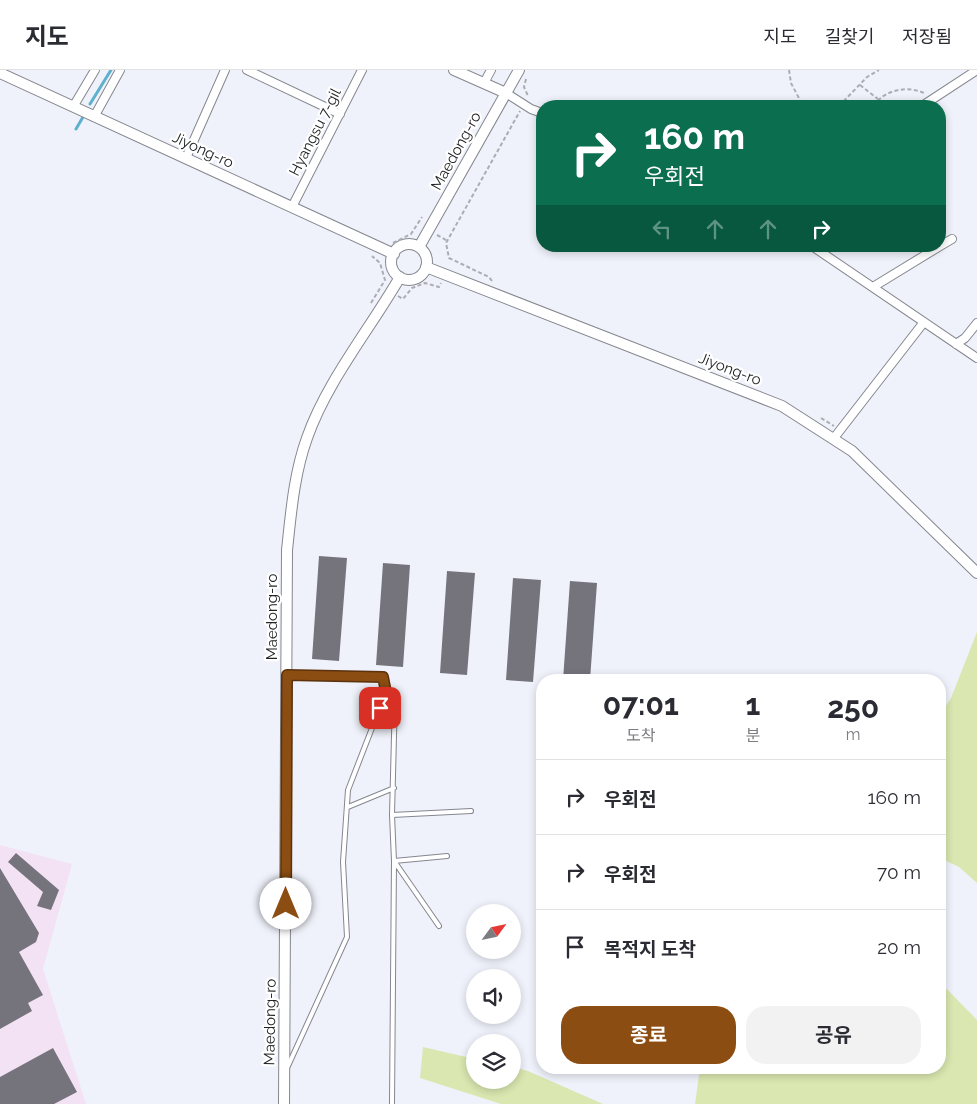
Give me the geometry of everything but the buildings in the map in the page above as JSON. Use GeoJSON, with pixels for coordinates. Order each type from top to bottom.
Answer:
{"type":"FeatureCollection","features":[{"type":"Feature","properties":{"kind":"street"},"geometry":{"type":"LineString","coordinates":[[73,107],[95,70]]}},
{"type":"Feature","properties":{"kind":"street"},"geometry":{"type":"LineString","coordinates":[[94,117],[120,70]]}},
{"type":"Feature","properties":{"kind":"street"},"geometry":{"type":"LineString","coordinates":[[186,158],[225,70]]}},
{"type":"Feature","properties":{"kind":"street"},"geometry":{"type":"LineString","coordinates":[[247,70],[340,114]]}},
{"type":"Feature","properties":{"kind":"street","name":"Hyangsu 7-gil"},"geometry":{"type":"LineString","coordinates":[[292,207],[362,70]]}},
{"type":"Feature","properties":{"kind":"street"},"geometry":{"type":"LineString","coordinates":[[454,70],[484,82],[536,111]]}},
{"type":"Feature","properties":{"kind":"street"},"geometry":{"type":"LineString","coordinates":[[484,82],[491,70]]}},
{"type":"Feature","properties":{"kind":"street"},"geometry":{"type":"LineString","coordinates":[[934,99],[977,70]]}},
{"type":"Feature","properties":{"kind":"street","name":"Maedong-ro"},"geometry":{"type":"LineString","coordinates":[[419,247],[506,93],[523,72]]}},
{"type":"Feature","properties":{"kind":"street","name":"Jiyong-ro"},"geometry":{"type":"LineString","coordinates":[[0,73],[394,254]]}},
{"type":"Feature","properties":{"kind":"street"},"geometry":{"type":"LineString","coordinates":[[413,244],[419,247],[426,256],[426,268],[416,278],[400,277],[393,268],[394,254],[404,245],[413,244]]}},
{"type":"Feature","properties":{"kind":"street"},"geometry":{"type":"LineString","coordinates":[[828,252],[873,287],[977,358]]}},
{"type":"Feature","properties":{"kind":"street"},"geometry":{"type":"LineString","coordinates":[[873,287],[929,252]]}},
{"type":"Feature","properties":{"kind":"street","name":"Jiyong-ro"},"geometry":{"type":"LineString","coordinates":[[426,268],[764,398],[837,435],[977,574]]}},
{"type":"Feature","properties":{"kind":"street","name":"Maedong-ro"},"geometry":{"type":"LineString","coordinates":[[284,1104],[288,550],[293,492],[307,438],[335,381],[400,277]]}},
{"type":"Feature","properties":{"kind":"street"},"geometry":{"type":"LineString","coordinates":[[837,435],[924,322]]}},
{"type":"Feature","properties":{"kind":"street"},"geometry":{"type":"LineString","coordinates":[[956,344],[965,338],[977,323]]}},
{"type":"Feature","properties":{"kind":"lane"},"geometry":{"type":"LineString","coordinates":[[284,1075],[347,937],[343,862],[348,790],[386,692],[383,677],[287,675]]}},
{"type":"Feature","properties":{"kind":"lane"},"geometry":{"type":"LineString","coordinates":[[386,692],[395,696],[392,814],[394,861],[392,1104]]}},
{"type":"Feature","properties":{"kind":"lane"},"geometry":{"type":"LineString","coordinates":[[348,807],[394,788]]}},
{"type":"Feature","properties":{"kind":"lane"},"geometry":{"type":"LineString","coordinates":[[392,814],[471,811]]}},
{"type":"Feature","properties":{"kind":"lane"},"geometry":{"type":"LineString","coordinates":[[394,861],[447,856]]}},
{"type":"Feature","properties":{"kind":"lane"},"geometry":{"type":"LineString","coordinates":[[394,861],[439,926]]}},
{"type":"Feature","properties":{"kind":"path"},"geometry":{"type":"LineString","coordinates":[[789,70],[791,83],[800,100]]}},
{"type":"Feature","properties":{"kind":"path"},"geometry":{"type":"LineString","coordinates":[[845,100],[867,77],[879,70]]}},
{"type":"Feature","properties":{"kind":"path"},"geometry":{"type":"LineString","coordinates":[[493,284],[489,278],[449,258],[446,244],[524,105],[528,96],[524,87],[523,72]]}},
{"type":"Feature","properties":{"kind":"path"},"geometry":{"type":"LineString","coordinates":[[860,85],[878,99],[903,88],[916,88],[934,99]]}},
{"type":"Feature","properties":{"kind":"path"},"geometry":{"type":"LineString","coordinates":[[387,243],[395,242],[411,234],[422,217]]}},
{"type":"Feature","properties":{"kind":"path"},"geometry":{"type":"LineString","coordinates":[[382,285],[403,299],[412,288],[425,283],[439,287],[453,260]]}},
{"type":"Feature","properties":{"kind":"path"},"geometry":{"type":"LineString","coordinates":[[820,418],[837,435]]}},
{"type":"Feature","properties":{"kind":"shaded area"},"geometry":{"type":"Polygon","coordinates":[[[0,845],[72,864],[43,969],[86,1104],[0,1104],[0,845]]]}},
{"type":"Feature","properties":{"kind":"green space"},"geometry":{"type":"Polygon","coordinates":[[[977,632],[977,883],[959,867],[946,861],[946,706],[951,698],[977,632]]]}},
{"type":"Feature","properties":{"kind":"green space"},"geometry":{"type":"Polygon","coordinates":[[[946,988],[977,1020],[977,1104],[695,1104],[699,1074],[946,1074],[946,988]]]}},
{"type":"Feature","properties":{"kind":"green space"},"geometry":{"type":"Polygon","coordinates":[[[423,1047],[466,1057],[466,1089],[521,1089],[521,1069],[603,1104],[501,1104],[420,1078],[423,1047]]]}},
{"type":"Feature","properties":{"kind":"waterway"},"geometry":{"type":"LineString","coordinates":[[90,104],[111,70]]}},
{"type":"Feature","properties":{"kind":"waterway"},"geometry":{"type":"LineString","coordinates":[[76,129],[83,117]]}},
{"type":"Feature","properties":{"kind":"route"},"geometry":{"type":"LineString","coordinates":[[286,904],[287,675],[383,677],[386,692],[380,708]]}}]}
